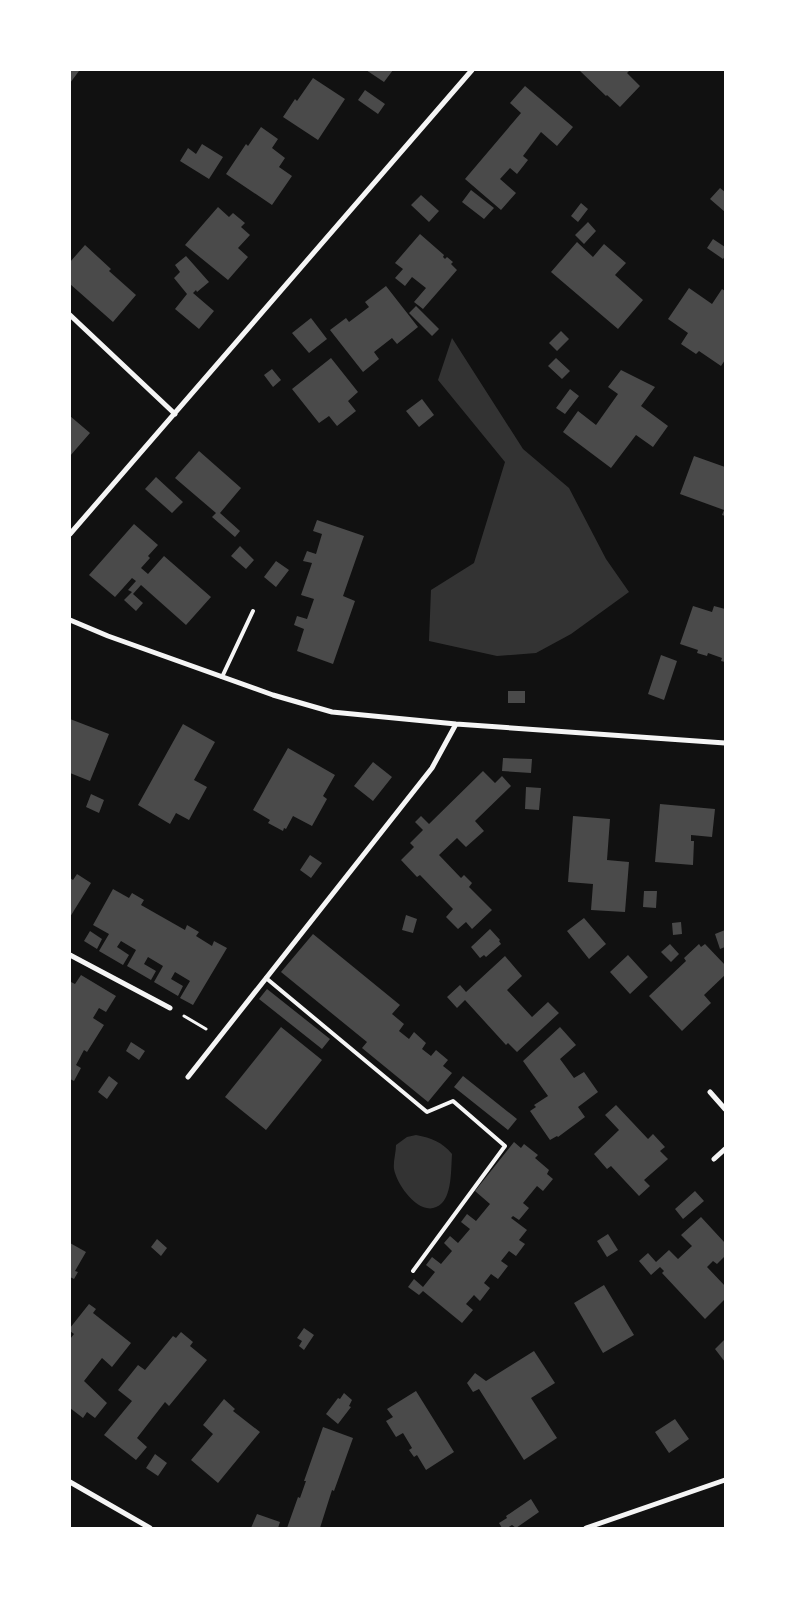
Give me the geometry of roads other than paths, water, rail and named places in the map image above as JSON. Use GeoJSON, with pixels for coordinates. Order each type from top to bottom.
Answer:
{"type":"FeatureCollection","features":[{"type":"Feature","properties":{"kind":"street"},"geometry":{"type":"LineString","coordinates":[[70,534],[472,70]]}},
{"type":"Feature","properties":{"kind":"street"},"geometry":{"type":"LineString","coordinates":[[70,316],[175,414]]}},
{"type":"Feature","properties":{"kind":"street"},"geometry":{"type":"LineString","coordinates":[[70,620],[108,636],[272,695],[332,712],[456,724],[725,743]]}},
{"type":"Feature","properties":{"kind":"street"},"geometry":{"type":"LineString","coordinates":[[188,1077],[432,768],[456,724]]}},
{"type":"Feature","properties":{"kind":"street"},"geometry":{"type":"LineString","coordinates":[[70,955],[170,1008]]}},
{"type":"Feature","properties":{"kind":"street"},"geometry":{"type":"LineString","coordinates":[[710,1092],[725,1108]]}},
{"type":"Feature","properties":{"kind":"street"},"geometry":{"type":"LineString","coordinates":[[714,1159],[725,1149]]}},
{"type":"Feature","properties":{"kind":"street"},"geometry":{"type":"LineString","coordinates":[[586,1528],[725,1480]]}},
{"type":"Feature","properties":{"kind":"street"},"geometry":{"type":"LineString","coordinates":[[70,1482],[150,1528]]}},
{"type":"Feature","properties":{"kind":"lane"},"geometry":{"type":"LineString","coordinates":[[222,677],[253,611]]}},
{"type":"Feature","properties":{"kind":"lane"},"geometry":{"type":"LineString","coordinates":[[266,978],[427,1112],[453,1101],[505,1146],[413,1271]]}}]}
